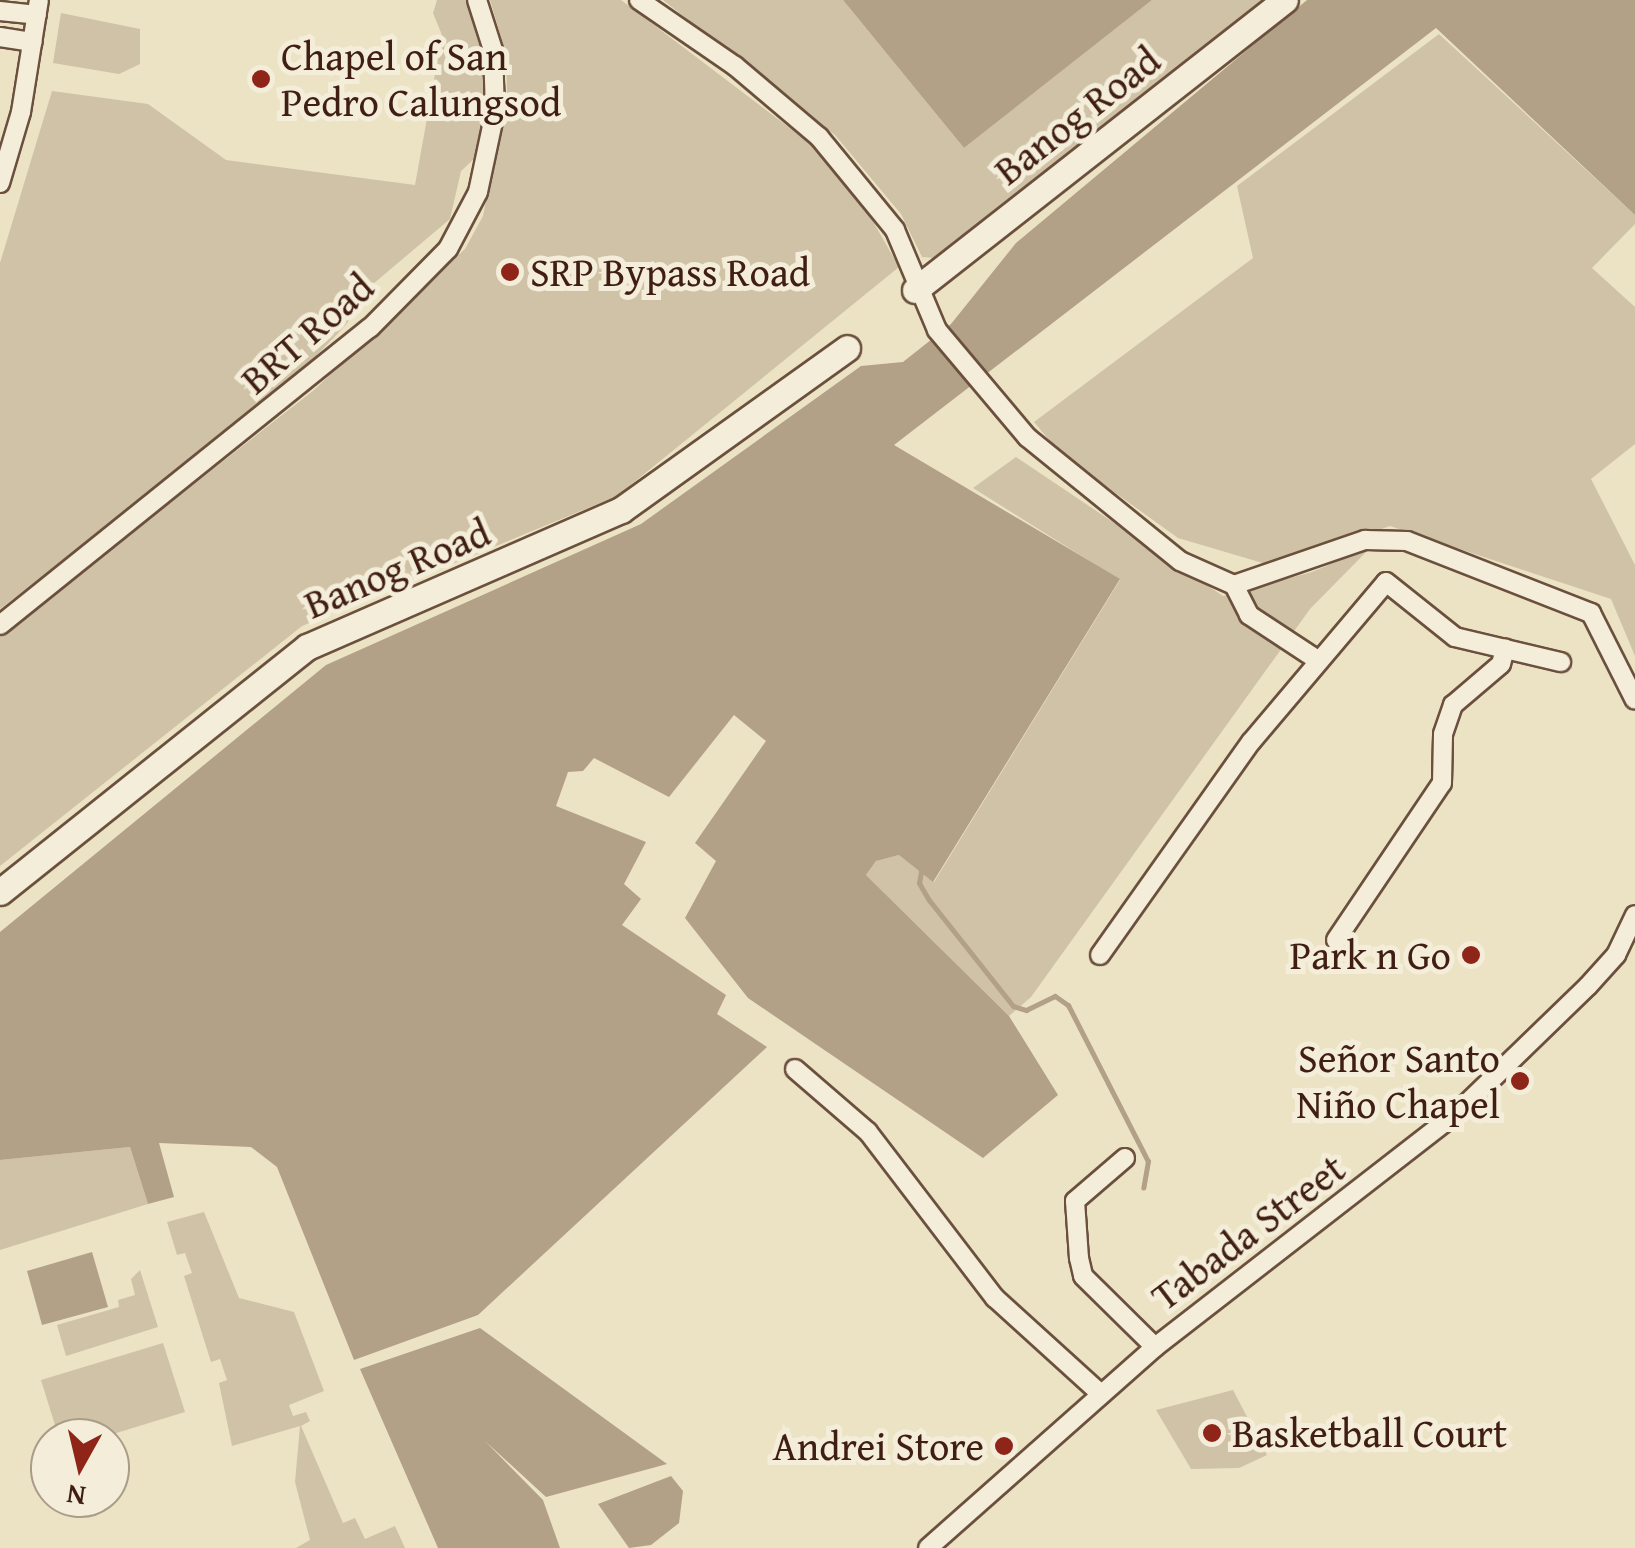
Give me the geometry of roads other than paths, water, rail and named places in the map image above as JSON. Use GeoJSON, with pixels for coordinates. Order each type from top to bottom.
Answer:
{"type":"FeatureCollection","features":[{"type":"Feature","properties":{"kind":"street","name":"BRT Road"},"geometry":{"type":"LineString","coordinates":[[0,625],[370,328],[448,249],[478,192],[495,112],[493,50],[477,0]]}},
{"type":"Feature","properties":{"kind":"street"},"geometry":{"type":"LineString","coordinates":[[639,0],[735,66],[819,138],[895,230],[915,290],[936,330],[1027,437],[1104,504],[1206,578],[1234,585],[1365,540],[1407,540],[1591,613],[1635,700]]}},
{"type":"Feature","properties":{"kind":"street","name":"Banog Road"},"geometry":{"type":"LineString","coordinates":[[915,290],[1285,0]]}},
{"type":"Feature","properties":{"kind":"street"},"geometry":{"type":"LineString","coordinates":[[0,11],[38,8],[0,183]]}},
{"type":"Feature","properties":{"kind":"street"},"geometry":{"type":"LineString","coordinates":[[0,37],[33,42]]}},
{"type":"Feature","properties":{"kind":"street","name":"Banog Road"},"geometry":{"type":"LineString","coordinates":[[0,892],[307,647],[621,510],[846,348]]}},
{"type":"Feature","properties":{"kind":"street"},"geometry":{"type":"LineString","coordinates":[[1100,955],[1316,659],[1386,582],[1455,637],[1561,662]]}},
{"type":"Feature","properties":{"kind":"street"},"geometry":{"type":"LineString","coordinates":[[1234,585],[1250,615],[1316,659]]}},
{"type":"Feature","properties":{"kind":"street"},"geometry":{"type":"LineString","coordinates":[[1336,940],[1442,783],[1443,734],[1454,705],[1500,664],[1504,649]]}},
{"type":"Feature","properties":{"kind":"street","name":"Tabada Street"},"geometry":{"type":"LineString","coordinates":[[928,1548],[1155,1347],[1460,1110],[1588,986],[1616,954],[1635,915]]}},
{"type":"Feature","properties":{"kind":"street"},"geometry":{"type":"LineString","coordinates":[[795,1068],[868,1132],[994,1298],[1101,1394]]}},
{"type":"Feature","properties":{"kind":"street"},"geometry":{"type":"LineString","coordinates":[[1125,1158],[1075,1201],[1079,1258],[1083,1276],[1155,1347]]}},
{"type":"Feature","properties":{"kind":"waterway"},"geometry":{"type":"LineString","coordinates":[[922,866],[919,883],[929,900],[1013,1006],[1026,1010],[1055,996],[1068,1005],[1148,1161],[1143,1188]]}},
{"type":"Feature","properties":{"kind":"place","name":"Chapel of San Pedro Calungsod"},"geometry":{"type":"Point","coordinates":[261,79]}},
{"type":"Feature","properties":{"kind":"place","name":"SRP Bypass Road"},"geometry":{"type":"Point","coordinates":[510,272]}},
{"type":"Feature","properties":{"kind":"place","name":"Park n Go"},"geometry":{"type":"Point","coordinates":[1471,955]}},
{"type":"Feature","properties":{"kind":"place","name":"Señor Santo Niño Chapel"},"geometry":{"type":"Point","coordinates":[1520,1081]}},
{"type":"Feature","properties":{"kind":"place","name":"Basketball Court"},"geometry":{"type":"Point","coordinates":[1212,1433]}},
{"type":"Feature","properties":{"kind":"place","name":"Andrei Store"},"geometry":{"type":"Point","coordinates":[1004,1446]}}]}
